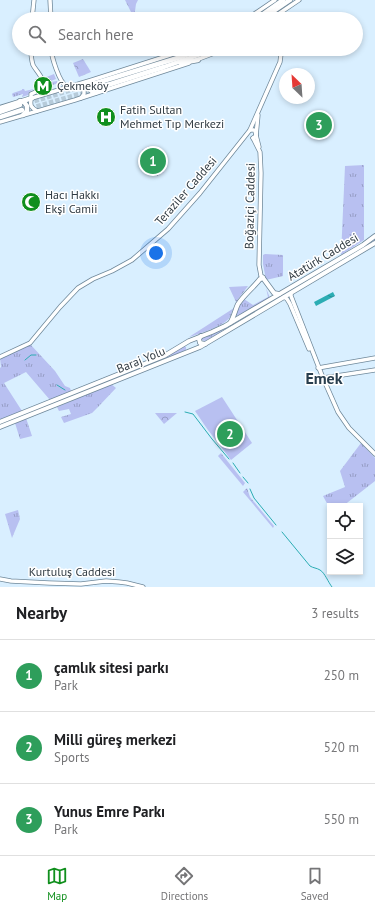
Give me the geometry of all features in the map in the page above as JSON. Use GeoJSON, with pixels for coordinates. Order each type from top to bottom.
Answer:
{"type":"FeatureCollection","features":[{"type":"Feature","properties":{"kind":"highway"},"geometry":{"type":"LineString","coordinates":[[266,12],[283,0]]}},
{"type":"Feature","properties":{"kind":"highway"},"geometry":{"type":"LineString","coordinates":[[272,12],[290,0]]}},
{"type":"Feature","properties":{"kind":"highway"},"geometry":{"type":"LineString","coordinates":[[93,82],[184,56]]}},
{"type":"Feature","properties":{"kind":"highway"},"geometry":{"type":"LineString","coordinates":[[96,91],[195,56]]}},
{"type":"Feature","properties":{"kind":"highway"},"geometry":{"type":"LineString","coordinates":[[164,67],[198,60]]}},
{"type":"Feature","properties":{"kind":"highway"},"geometry":{"type":"LineString","coordinates":[[0,117],[21,108],[32,98]]}},
{"type":"Feature","properties":{"kind":"highway"},"geometry":{"type":"LineString","coordinates":[[0,108],[21,108]]}},
{"type":"Feature","properties":{"kind":"highway"},"geometry":{"type":"LineString","coordinates":[[0,112],[21,108]]}},
{"type":"Feature","properties":{"kind":"main road"},"geometry":{"type":"LineString","coordinates":[[33,12],[34,0]]}},
{"type":"Feature","properties":{"kind":"main road"},"geometry":{"type":"LineString","coordinates":[[50,0],[51,12]]}},
{"type":"Feature","properties":{"kind":"main road"},"geometry":{"type":"LineString","coordinates":[[257,12],[275,0]]}},
{"type":"Feature","properties":{"kind":"main road"},"geometry":{"type":"LineString","coordinates":[[283,12],[299,0]]}},
{"type":"Feature","properties":{"kind":"main road"},"geometry":{"type":"LineString","coordinates":[[31,56],[43,84],[41,89],[31,94],[31,106],[38,111]]}},
{"type":"Feature","properties":{"kind":"main road"},"geometry":{"type":"LineString","coordinates":[[52,56],[62,83],[66,87]]}},
{"type":"Feature","properties":{"kind":"main road"},"geometry":{"type":"LineString","coordinates":[[32,98],[66,87],[93,82],[169,56]]}},
{"type":"Feature","properties":{"kind":"main road"},"geometry":{"type":"LineString","coordinates":[[0,122],[21,108],[38,111],[208,56]]}},
{"type":"Feature","properties":{"kind":"main road","name":"Teraziler Caddesi"},"geometry":{"type":"LineString","coordinates":[[0,357],[30,343],[78,288],[132,260],[164,233],[200,192],[250,130],[280,62],[281,56]]}},
{"type":"Feature","properties":{"kind":"main road"},"geometry":{"type":"LineString","coordinates":[[93,82],[88,85],[88,88],[92,92],[96,91]]}},
{"type":"Feature","properties":{"kind":"main road"},"geometry":{"type":"LineString","coordinates":[[76,85],[82,87],[84,92],[84,94],[78,99]]}},
{"type":"Feature","properties":{"kind":"main road","name":"Teraziler Caddesi"},"geometry":{"type":"LineString","coordinates":[[256,133],[260,109]]}},
{"type":"Feature","properties":{"kind":"main road"},"geometry":{"type":"LineString","coordinates":[[250,130],[254,130],[256,133],[260,152]]}},
{"type":"Feature","properties":{"kind":"main road"},"geometry":{"type":"LineString","coordinates":[[246,134],[253,138],[256,136],[256,133]]}},
{"type":"Feature","properties":{"kind":"main road","name":"Boğaziçi Caddesi"},"geometry":{"type":"LineString","coordinates":[[253,138],[260,152],[259,265],[261,278]]}},
{"type":"Feature","properties":{"kind":"main road","name":"Atatürk Caddesi"},"geometry":{"type":"LineString","coordinates":[[279,294],[363,245],[375,236]]}},
{"type":"Feature","properties":{"kind":"main road","name":"Atatürk Caddesi"},"geometry":{"type":"LineString","coordinates":[[284,297],[375,243]]}},
{"type":"Feature","properties":{"kind":"main road"},"geometry":{"type":"LineString","coordinates":[[230,323],[239,303],[261,278],[274,293],[279,294]]}},
{"type":"Feature","properties":{"kind":"main road"},"geometry":{"type":"LineString","coordinates":[[291,293],[318,368]]}},
{"type":"Feature","properties":{"kind":"main road","name":"Baraj Yolu"},"geometry":{"type":"LineString","coordinates":[[0,422],[164,356],[189,341],[230,323],[279,294]]}},
{"type":"Feature","properties":{"kind":"main road"},"geometry":{"type":"LineString","coordinates":[[284,297],[290,304],[338,412],[349,428],[375,454]]}},
{"type":"Feature","properties":{"kind":"main road","name":"Baraj Yolu"},"geometry":{"type":"LineString","coordinates":[[0,427],[54,407],[187,353],[205,344],[284,297]]}},
{"type":"Feature","properties":{"kind":"main road"},"geometry":{"type":"LineString","coordinates":[[200,336],[200,343],[205,344]]}},
{"type":"Feature","properties":{"kind":"main road"},"geometry":{"type":"LineString","coordinates":[[184,344],[188,349],[187,353]]}},
{"type":"Feature","properties":{"kind":"main road"},"geometry":{"type":"LineString","coordinates":[[318,368],[375,358]]}},
{"type":"Feature","properties":{"kind":"main road"},"geometry":{"type":"LineString","coordinates":[[323,378],[375,370]]}},
{"type":"Feature","properties":{"kind":"main road"},"geometry":{"type":"LineString","coordinates":[[52,402],[54,407]]}},
{"type":"Feature","properties":{"kind":"main road","name":"Kurtuluş Caddesi"},"geometry":{"type":"LineString","coordinates":[[0,579],[11,581],[81,584],[106,581],[127,583],[143,587]]}},
{"type":"Feature","properties":{"kind":"green space"},"geometry":{"type":"Polygon","coordinates":[[[125,0],[138,0],[135,12],[131,12],[125,0]]]}},
{"type":"Feature","properties":{"kind":"green space"},"geometry":{"type":"Polygon","coordinates":[[[83,59],[91,72],[79,77],[73,63],[83,59]]]}},
{"type":"Feature","properties":{"kind":"green space"},"geometry":{"type":"Polygon","coordinates":[[[54,74],[56,79],[51,82],[57,81],[58,83],[53,85],[46,82],[44,78],[54,74]]]}},
{"type":"Feature","properties":{"kind":"green space"},"geometry":{"type":"Polygon","coordinates":[[[38,83],[40,86],[39,87],[30,91],[28,95],[22,97],[23,94],[13,97],[13,93],[22,89],[25,91],[34,89],[38,83]]]}},
{"type":"Feature","properties":{"kind":"green space"},"geometry":{"type":"Polygon","coordinates":[[[323,113],[324,139],[315,137],[312,114],[323,113]]]}},
{"type":"Feature","properties":{"kind":"green space"},"geometry":{"type":"Polygon","coordinates":[[[149,146],[164,172],[157,176],[142,150],[149,146]]]}},
{"type":"Feature","properties":{"kind":"green space"},"geometry":{"type":"Polygon","coordinates":[[[364,165],[364,240],[341,255],[345,166],[364,165]]]}},
{"type":"Feature","properties":{"kind":"green space"},"geometry":{"type":"Polygon","coordinates":[[[375,237],[375,240],[205,341],[202,340],[201,338],[213,334],[375,237]]]}},
{"type":"Feature","properties":{"kind":"green space"},"geometry":{"type":"Polygon","coordinates":[[[263,255],[283,255],[283,276],[266,280],[263,264],[263,255]]]}},
{"type":"Feature","properties":{"kind":"green space"},"geometry":{"type":"Polygon","coordinates":[[[248,286],[236,302],[229,287],[248,286]]]}},
{"type":"Feature","properties":{"kind":"green space"},"geometry":{"type":"Polygon","coordinates":[[[266,288],[270,298],[235,317],[238,307],[244,299],[253,305],[268,297],[266,288]]]}},
{"type":"Feature","properties":{"kind":"green space"},"geometry":{"type":"Polygon","coordinates":[[[234,308],[230,317],[223,324],[189,337],[234,308]]]}},
{"type":"Feature","properties":{"kind":"green space"},"geometry":{"type":"Polygon","coordinates":[[[30,344],[55,371],[65,386],[70,388],[71,391],[50,400],[26,372],[4,383],[22,411],[0,420],[0,358],[30,344]]]}},
{"type":"Feature","properties":{"kind":"green space"},"geometry":{"type":"Polygon","coordinates":[[[184,346],[186,347],[186,350],[57,403],[164,358],[184,346]]]}},
{"type":"Feature","properties":{"kind":"green space"},"geometry":{"type":"Polygon","coordinates":[[[111,384],[116,388],[92,413],[64,423],[61,417],[71,414],[69,409],[59,411],[57,407],[111,384]]]}},
{"type":"Feature","properties":{"kind":"green space"},"geometry":{"type":"Polygon","coordinates":[[[222,397],[252,443],[231,460],[195,411],[222,397]]]}},
{"type":"Feature","properties":{"kind":"green space"},"geometry":{"type":"Polygon","coordinates":[[[155,413],[177,413],[164,424],[155,413]]]}},
{"type":"Feature","properties":{"kind":"green space"},"geometry":{"type":"Polygon","coordinates":[[[26,418],[32,436],[20,439],[15,423],[26,418]]]}},
{"type":"Feature","properties":{"kind":"green space"},"geometry":{"type":"Polygon","coordinates":[[[361,443],[375,458],[375,481],[347,503],[327,503],[323,496],[345,487],[340,471],[361,443]]]}},
{"type":"Feature","properties":{"kind":"green space"},"geometry":{"type":"Polygon","coordinates":[[[221,453],[245,483],[243,486],[218,456],[221,453]]]}},
{"type":"Feature","properties":{"kind":"green space"},"geometry":{"type":"Polygon","coordinates":[[[247,488],[250,497],[274,526],[273,528],[243,492],[247,488]]]}},
{"type":"Feature","properties":{"kind":"green space"},"geometry":{"type":"Polygon","coordinates":[[[18,510],[20,519],[12,538],[5,514],[18,510]]]}},
{"type":"Feature","properties":{"kind":"water"},"geometry":{"type":"Polygon","coordinates":[[[333,292],[335,296],[316,306],[314,302],[333,292]]]}},
{"type":"Feature","properties":{"kind":"waterway"},"geometry":{"type":"LineString","coordinates":[[25,360],[31,355],[36,355]]}},
{"type":"Feature","properties":{"kind":"waterway"},"geometry":{"type":"LineString","coordinates":[[57,385],[65,390]]}},
{"type":"Feature","properties":{"kind":"waterway"},"geometry":{"type":"LineString","coordinates":[[185,412],[193,414],[229,459]]}},
{"type":"Feature","properties":{"kind":"waterway"},"geometry":{"type":"LineString","coordinates":[[233,463],[240,473]]}},
{"type":"Feature","properties":{"kind":"waterway"},"geometry":{"type":"LineString","coordinates":[[243,477],[248,483]]}},
{"type":"Feature","properties":{"kind":"waterway"},"geometry":{"type":"LineString","coordinates":[[250,489],[254,498],[276,525]]}},
{"type":"Feature","properties":{"kind":"waterway"},"geometry":{"type":"LineString","coordinates":[[282,532],[310,566],[322,571],[332,587]]}},
{"type":"Feature","properties":{"kind":"tunnel"},"geometry":{"type":"LineString","coordinates":[[22,105],[91,84]]}},
{"type":"Feature","properties":{"kind":"tunnel"},"geometry":{"type":"LineString","coordinates":[[24,110],[93,90]]}},
{"type":"Feature","properties":{"kind":"place","name":"Çekmeköy"},"geometry":{"type":"Point","coordinates":[43,86]}},
{"type":"Feature","properties":{"kind":"place","name":"Fatih Sultan Mehmet Tıp Merkezi"},"geometry":{"type":"Point","coordinates":[106,117]}},
{"type":"Feature","properties":{"kind":"place","name":"Yunus Emre Parkı"},"geometry":{"type":"Point","coordinates":[319,125]}},
{"type":"Feature","properties":{"kind":"place","name":"çamlık sitesi parkı"},"geometry":{"type":"Point","coordinates":[153,161]}},
{"type":"Feature","properties":{"kind":"place","name":"Hacı Hakkı Ekşi Camii"},"geometry":{"type":"Point","coordinates":[31,202]}},
{"type":"Feature","properties":{"kind":"place","name":"Milli güreş merkezi"},"geometry":{"type":"Point","coordinates":[230,434]}},
{"type":"Feature","properties":{"kind":"district","name":"Emek"},"geometry":{"type":"Point","coordinates":[324,378]}}]}
